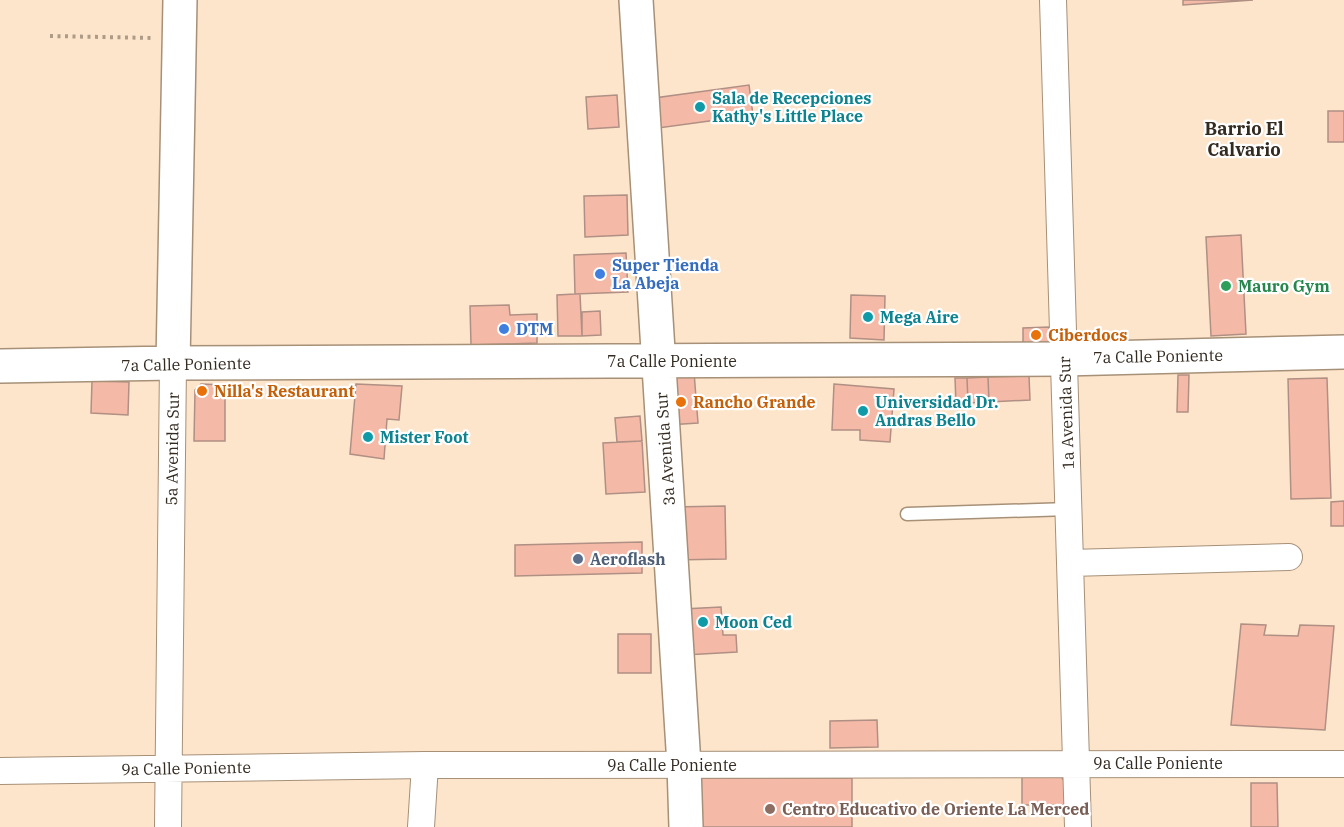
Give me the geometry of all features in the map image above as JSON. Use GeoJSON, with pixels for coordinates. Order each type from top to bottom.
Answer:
{"type":"FeatureCollection","features":[{"type":"Feature","properties":{"kind":"street","name":"5a Avenida Sur"},"geometry":{"type":"LineString","coordinates":[[168,827],[180,0]]}},
{"type":"Feature","properties":{"kind":"street","name":"3a Avenida Sur"},"geometry":{"type":"LineString","coordinates":[[636,0],[686,827]]}},
{"type":"Feature","properties":{"kind":"street","name":"1a Avenida Sur"},"geometry":{"type":"LineString","coordinates":[[1053,0],[1078,827]]}},
{"type":"Feature","properties":{"kind":"street","name":"7a Calle Poniente"},"geometry":{"type":"LineString","coordinates":[[0,366],[173,363],[1064,359],[1344,352]]}},
{"type":"Feature","properties":{"kind":"street"},"geometry":{"type":"LineString","coordinates":[[1070,563],[1289,557]]}},
{"type":"Feature","properties":{"kind":"street","name":"9a Calle Poniente"},"geometry":{"type":"LineString","coordinates":[[0,771],[425,765],[1344,764]]}},
{"type":"Feature","properties":{"kind":"street"},"geometry":{"type":"LineString","coordinates":[[421,827],[425,765]]}},
{"type":"Feature","properties":{"kind":"lane"},"geometry":{"type":"LineString","coordinates":[[907,514],[1069,509]]}},
{"type":"Feature","properties":{"kind":"path"},"geometry":{"type":"LineString","coordinates":[[50,36],[179,39]]}},
{"type":"Feature","properties":{"kind":"building"},"geometry":{"type":"Polygon","coordinates":[[[1183,0],[1253,0],[1183,5],[1183,0]]]}},
{"type":"Feature","properties":{"kind":"building","name":"Sala de Recepciones Kathy's Little Place"},"geometry":{"type":"Polygon","coordinates":[[[749,85],[753,115],[651,129],[647,99],[749,85]]]}},
{"type":"Feature","properties":{"kind":"building"},"geometry":{"type":"Polygon","coordinates":[[[617,95],[619,127],[588,129],[586,97],[617,95]]]}},
{"type":"Feature","properties":{"kind":"building"},"geometry":{"type":"Polygon","coordinates":[[[1328,111],[1344,111],[1344,142],[1328,142],[1328,111]]]}},
{"type":"Feature","properties":{"kind":"building"},"geometry":{"type":"Polygon","coordinates":[[[627,195],[628,235],[585,237],[584,196],[627,195]]]}},
{"type":"Feature","properties":{"kind":"building","name":"Mauro Gym"},"geometry":{"type":"Polygon","coordinates":[[[1241,235],[1246,334],[1211,336],[1206,237],[1241,235]]]}},
{"type":"Feature","properties":{"kind":"building","name":"Super Tienda La Abeja"},"geometry":{"type":"Polygon","coordinates":[[[626,253],[628,292],[575,294],[574,255],[626,253]]]}},
{"type":"Feature","properties":{"kind":"building"},"geometry":{"type":"Polygon","coordinates":[[[580,294],[582,336],[558,336],[557,295],[580,294]]]}},
{"type":"Feature","properties":{"kind":"building","name":"Mega Aire"},"geometry":{"type":"Polygon","coordinates":[[[851,295],[885,296],[884,340],[850,338],[851,295]]]}},
{"type":"Feature","properties":{"kind":"building","name":"DTM"},"geometry":{"type":"Polygon","coordinates":[[[509,305],[510,315],[537,314],[537,343],[471,345],[470,306],[509,305]]]}},
{"type":"Feature","properties":{"kind":"building"},"geometry":{"type":"Polygon","coordinates":[[[600,311],[601,335],[582,336],[582,312],[600,311]]]}},
{"type":"Feature","properties":{"kind":"building","name":"Ciberdocs"},"geometry":{"type":"Polygon","coordinates":[[[1049,327],[1050,343],[1023,348],[1023,328],[1049,327]]]}},
{"type":"Feature","properties":{"kind":"building","name":"Rancho Grande"},"geometry":{"type":"Polygon","coordinates":[[[694,372],[698,423],[668,425],[672,374],[694,372]]]}},
{"type":"Feature","properties":{"kind":"building"},"geometry":{"type":"Polygon","coordinates":[[[1178,375],[1189,375],[1188,412],[1177,412],[1178,375]]]}},
{"type":"Feature","properties":{"kind":"building"},"geometry":{"type":"Polygon","coordinates":[[[1029,376],[1030,400],[989,402],[988,377],[1029,376]]]}},
{"type":"Feature","properties":{"kind":"building"},"geometry":{"type":"Polygon","coordinates":[[[988,377],[989,402],[968,403],[967,378],[988,377]]]}},
{"type":"Feature","properties":{"kind":"building"},"geometry":{"type":"Polygon","coordinates":[[[955,378],[967,378],[968,403],[956,404],[955,378]]]}},
{"type":"Feature","properties":{"kind":"building"},"geometry":{"type":"Polygon","coordinates":[[[1327,378],[1331,498],[1291,499],[1288,379],[1327,378]]]}},
{"type":"Feature","properties":{"kind":"building"},"geometry":{"type":"Polygon","coordinates":[[[92,381],[129,382],[128,415],[91,413],[92,381]]]}},
{"type":"Feature","properties":{"kind":"building"},"geometry":{"type":"Polygon","coordinates":[[[201,384],[225,385],[225,441],[194,441],[195,390],[201,384]]]}},
{"type":"Feature","properties":{"kind":"building","name":"Mister Foot"},"geometry":{"type":"Polygon","coordinates":[[[356,384],[402,386],[399,420],[387,419],[384,459],[350,454],[356,384]]]}},
{"type":"Feature","properties":{"kind":"building","name":"Universidad Dr. Andras Bello"},"geometry":{"type":"Polygon","coordinates":[[[834,384],[894,389],[890,442],[860,440],[860,430],[832,430],[834,384]]]}},
{"type":"Feature","properties":{"kind":"building"},"geometry":{"type":"Polygon","coordinates":[[[640,416],[642,441],[617,442],[615,418],[640,416]]]}},
{"type":"Feature","properties":{"kind":"building"},"geometry":{"type":"Polygon","coordinates":[[[642,441],[645,492],[606,494],[603,443],[642,441]]]}},
{"type":"Feature","properties":{"kind":"building"},"geometry":{"type":"Polygon","coordinates":[[[1344,501],[1344,526],[1331,526],[1331,502],[1344,501]]]}},
{"type":"Feature","properties":{"kind":"building"},"geometry":{"type":"Polygon","coordinates":[[[725,506],[726,559],[673,560],[672,507],[725,506]]]}},
{"type":"Feature","properties":{"kind":"building","name":"Aeroflash"},"geometry":{"type":"Polygon","coordinates":[[[642,542],[642,573],[515,576],[515,545],[642,542]]]}},
{"type":"Feature","properties":{"kind":"building","name":"Moon Ced"},"geometry":{"type":"Polygon","coordinates":[[[721,607],[723,635],[736,635],[737,652],[685,655],[683,609],[721,607]]]}},
{"type":"Feature","properties":{"kind":"building"},"geometry":{"type":"Polygon","coordinates":[[[1241,624],[1266,625],[1264,635],[1298,636],[1300,625],[1334,626],[1325,730],[1231,725],[1241,624]]]}},
{"type":"Feature","properties":{"kind":"building"},"geometry":{"type":"Polygon","coordinates":[[[618,634],[651,634],[651,673],[618,673],[618,634]]]}},
{"type":"Feature","properties":{"kind":"building"},"geometry":{"type":"Polygon","coordinates":[[[877,720],[878,747],[830,748],[830,721],[877,720]]]}},
{"type":"Feature","properties":{"kind":"building"},"geometry":{"type":"Polygon","coordinates":[[[1022,774],[1059,774],[1066,783],[1066,805],[1022,805],[1022,774]]]}},
{"type":"Feature","properties":{"kind":"building","name":"Centro Educativo de Oriente La Merced"},"geometry":{"type":"Polygon","coordinates":[[[700,778],[852,778],[852,827],[688,827],[700,778]]]}},
{"type":"Feature","properties":{"kind":"building"},"geometry":{"type":"Polygon","coordinates":[[[1251,783],[1277,783],[1278,827],[1251,827],[1251,783]]]}},
{"type":"Feature","properties":{"kind":"place","name":"Sala de Recepciones Kathy's Little Place"},"geometry":{"type":"Point","coordinates":[700,107]}},
{"type":"Feature","properties":{"kind":"place","name":"Super Tienda La Abeja"},"geometry":{"type":"Point","coordinates":[600,274]}},
{"type":"Feature","properties":{"kind":"place","name":"Mauro Gym"},"geometry":{"type":"Point","coordinates":[1226,286]}},
{"type":"Feature","properties":{"kind":"place","name":"Mega Aire"},"geometry":{"type":"Point","coordinates":[868,317]}},
{"type":"Feature","properties":{"kind":"place","name":"DTM"},"geometry":{"type":"Point","coordinates":[504,329]}},
{"type":"Feature","properties":{"kind":"place","name":"Ciberdocs"},"geometry":{"type":"Point","coordinates":[1036,335]}},
{"type":"Feature","properties":{"kind":"place","name":"Nilla's Restaurant"},"geometry":{"type":"Point","coordinates":[202,391]}},
{"type":"Feature","properties":{"kind":"place","name":"Rancho Grande"},"geometry":{"type":"Point","coordinates":[681,402]}},
{"type":"Feature","properties":{"kind":"place","name":"Universidad Dr. Andras Bello"},"geometry":{"type":"Point","coordinates":[863,411]}},
{"type":"Feature","properties":{"kind":"place","name":"Mister Foot"},"geometry":{"type":"Point","coordinates":[368,437]}},
{"type":"Feature","properties":{"kind":"place","name":"Aeroflash"},"geometry":{"type":"Point","coordinates":[578,559]}},
{"type":"Feature","properties":{"kind":"place","name":"Moon Ced"},"geometry":{"type":"Point","coordinates":[703,622]}},
{"type":"Feature","properties":{"kind":"place","name":"Centro Educativo de Oriente La Merced"},"geometry":{"type":"Point","coordinates":[770,809]}},
{"type":"Feature","properties":{"kind":"district","name":"Barrio El Calvario"},"geometry":{"type":"Point","coordinates":[1244,138]}}]}
